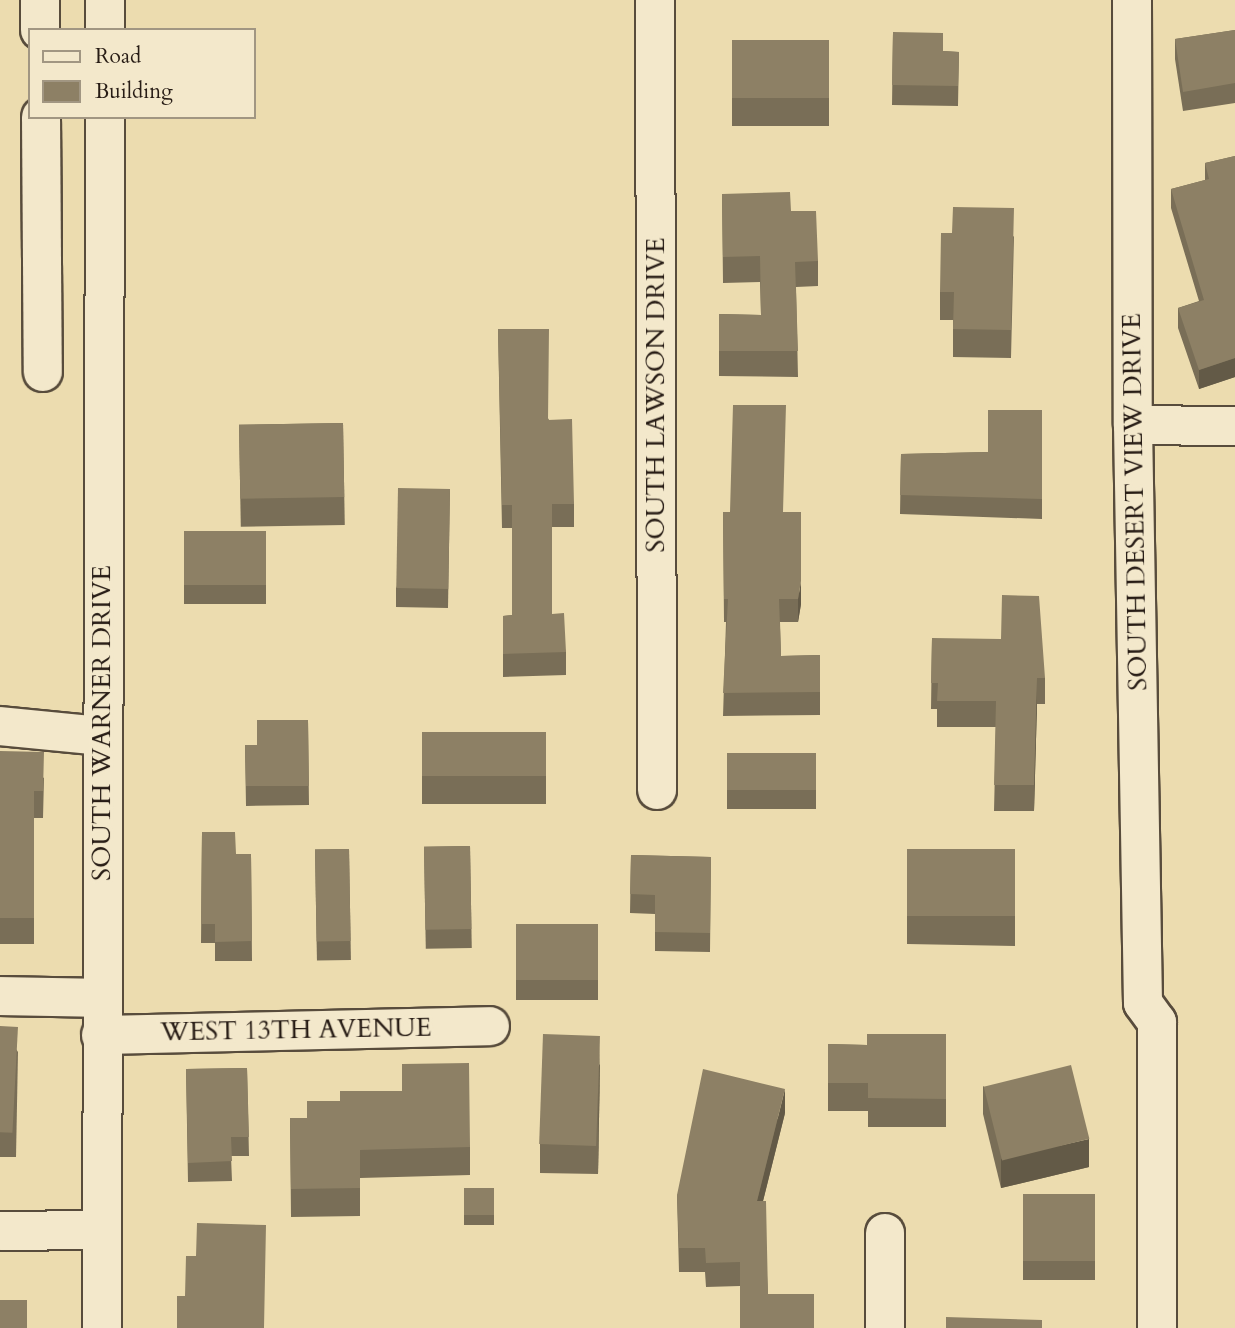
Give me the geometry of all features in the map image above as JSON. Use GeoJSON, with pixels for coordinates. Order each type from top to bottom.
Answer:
{"type":"FeatureCollection","features":[{"type":"Feature","properties":{"kind":"street"},"geometry":{"type":"LineString","coordinates":[[40,0],[40,28]]}},
{"type":"Feature","properties":{"kind":"street"},"geometry":{"type":"LineString","coordinates":[[105,0],[105,28]]}},
{"type":"Feature","properties":{"kind":"street","name":"SOUTH LAWSON DRIVE"},"geometry":{"type":"LineString","coordinates":[[655,0],[657,790]]}},
{"type":"Feature","properties":{"kind":"street","name":"SOUTH DESERT VIEW DRIVE"},"geometry":{"type":"LineString","coordinates":[[1132,0],[1133,425],[1143,1003],[1157,1022],[1157,1328]]}},
{"type":"Feature","properties":{"kind":"street"},"geometry":{"type":"LineString","coordinates":[[41,119],[43,372]]}},
{"type":"Feature","properties":{"kind":"street","name":"SOUTH WARNER DRIVE"},"geometry":{"type":"LineString","coordinates":[[102,1328],[104,119]]}},
{"type":"Feature","properties":{"kind":"street"},"geometry":{"type":"LineString","coordinates":[[1133,425],[1235,426]]}},
{"type":"Feature","properties":{"kind":"street"},"geometry":{"type":"LineString","coordinates":[[0,726],[102,736]]}},
{"type":"Feature","properties":{"kind":"street"},"geometry":{"type":"LineString","coordinates":[[0,996],[102,998]]}},
{"type":"Feature","properties":{"kind":"street","name":"WEST 13TH AVENUE"},"geometry":{"type":"LineString","coordinates":[[101,1035],[490,1026]]}},
{"type":"Feature","properties":{"kind":"street"},"geometry":{"type":"LineString","coordinates":[[0,1231],[102,1230]]}},
{"type":"Feature","properties":{"kind":"street"},"geometry":{"type":"LineString","coordinates":[[885,1233],[885,1328]]}},
{"type":"Feature","properties":{"kind":"building"},"geometry":{"type":"Polygon","coordinates":[[[1235,30],[1235,83],[1183,92],[1175,39],[1235,30]]]}},
{"type":"Feature","properties":{"kind":"building"},"geometry":{"type":"Polygon","coordinates":[[[893,32],[943,33],[943,51],[959,52],[958,86],[892,85],[893,32]]]}},
{"type":"Feature","properties":{"kind":"building"},"geometry":{"type":"Polygon","coordinates":[[[732,40],[829,40],[829,98],[732,98],[732,40]]]}},
{"type":"Feature","properties":{"kind":"building"},"geometry":{"type":"Polygon","coordinates":[[[1235,156],[1235,358],[1199,370],[1178,308],[1204,300],[1171,189],[1209,179],[1205,163],[1235,156]]]}},
{"type":"Feature","properties":{"kind":"building"},"geometry":{"type":"Polygon","coordinates":[[[790,192],[791,211],[816,211],[818,261],[795,262],[798,351],[719,351],[719,314],[761,315],[760,256],[723,257],[722,194],[790,192]]]}},
{"type":"Feature","properties":{"kind":"building"},"geometry":{"type":"Polygon","coordinates":[[[953,207],[1014,208],[1011,330],[953,329],[954,292],[940,292],[941,233],[952,233],[953,207]]]}},
{"type":"Feature","properties":{"kind":"building"},"geometry":{"type":"Polygon","coordinates":[[[498,329],[549,329],[548,420],[572,419],[574,504],[552,504],[552,614],[564,613],[566,652],[503,654],[503,616],[512,615],[512,505],[502,505],[498,329]]]}},
{"type":"Feature","properties":{"kind":"building"},"geometry":{"type":"Polygon","coordinates":[[[733,405],[786,405],[783,512],[801,512],[801,581],[798,599],[779,599],[781,656],[820,655],[820,692],[723,693],[728,599],[724,599],[723,512],[730,512],[733,405]]]}},
{"type":"Feature","properties":{"kind":"building"},"geometry":{"type":"Polygon","coordinates":[[[988,410],[1042,410],[1042,499],[900,495],[901,454],[988,452],[988,410]]]}},
{"type":"Feature","properties":{"kind":"building"},"geometry":{"type":"Polygon","coordinates":[[[343,423],[344,497],[240,499],[239,425],[343,423]]]}},
{"type":"Feature","properties":{"kind":"building"},"geometry":{"type":"Polygon","coordinates":[[[398,488],[450,489],[448,589],[396,588],[398,488]]]}},
{"type":"Feature","properties":{"kind":"building"},"geometry":{"type":"Polygon","coordinates":[[[184,531],[266,531],[266,585],[184,585],[184,531]]]}},
{"type":"Feature","properties":{"kind":"building"},"geometry":{"type":"Polygon","coordinates":[[[1002,595],[1039,596],[1045,678],[1037,678],[1034,785],[994,785],[996,701],[937,701],[938,683],[931,683],[932,638],[1001,639],[1002,595]]]}},
{"type":"Feature","properties":{"kind":"building"},"geometry":{"type":"Polygon","coordinates":[[[257,720],[308,720],[309,786],[246,786],[245,745],[257,745],[257,720]]]}},
{"type":"Feature","properties":{"kind":"building"},"geometry":{"type":"Polygon","coordinates":[[[422,732],[546,732],[546,776],[422,776],[422,732]]]}},
{"type":"Feature","properties":{"kind":"building"},"geometry":{"type":"Polygon","coordinates":[[[0,751],[44,752],[43,791],[34,791],[34,918],[0,918],[0,751]]]}},
{"type":"Feature","properties":{"kind":"building"},"geometry":{"type":"Polygon","coordinates":[[[727,753],[816,753],[816,790],[727,790],[727,753]]]}},
{"type":"Feature","properties":{"kind":"building"},"geometry":{"type":"Polygon","coordinates":[[[202,832],[235,832],[236,854],[251,854],[252,941],[215,942],[215,924],[201,924],[202,832]]]}},
{"type":"Feature","properties":{"kind":"building"},"geometry":{"type":"Polygon","coordinates":[[[470,846],[471,929],[425,930],[424,847],[470,846]]]}},
{"type":"Feature","properties":{"kind":"building"},"geometry":{"type":"Polygon","coordinates":[[[349,849],[351,941],[317,942],[315,850],[349,849]]]}},
{"type":"Feature","properties":{"kind":"building"},"geometry":{"type":"Polygon","coordinates":[[[907,849],[1015,849],[1015,916],[907,916],[907,849]]]}},
{"type":"Feature","properties":{"kind":"building"},"geometry":{"type":"Polygon","coordinates":[[[631,855],[711,857],[710,933],[655,932],[655,895],[630,894],[631,855]]]}},
{"type":"Feature","properties":{"kind":"building"},"geometry":{"type":"Polygon","coordinates":[[[516,924],[598,924],[598,980],[516,980],[516,924]]]}},
{"type":"Feature","properties":{"kind":"building"},"geometry":{"type":"Polygon","coordinates":[[[0,1026],[18,1027],[12,1133],[0,1132],[0,1026]]]}},
{"type":"Feature","properties":{"kind":"building"},"geometry":{"type":"Polygon","coordinates":[[[543,1034],[600,1036],[596,1146],[539,1144],[543,1034]]]}},
{"type":"Feature","properties":{"kind":"building"},"geometry":{"type":"Polygon","coordinates":[[[867,1034],[946,1034],[946,1099],[868,1098],[868,1083],[828,1083],[828,1044],[867,1045],[867,1034]]]}},
{"type":"Feature","properties":{"kind":"building"},"geometry":{"type":"Polygon","coordinates":[[[469,1063],[470,1147],[360,1150],[360,1188],[291,1189],[290,1118],[307,1118],[307,1101],[340,1101],[340,1091],[402,1091],[402,1064],[469,1063]]]}},
{"type":"Feature","properties":{"kind":"building"},"geometry":{"type":"Polygon","coordinates":[[[1071,1065],[1089,1139],[1002,1161],[984,1087],[1071,1065]]]}},
{"type":"Feature","properties":{"kind":"building"},"geometry":{"type":"Polygon","coordinates":[[[247,1068],[249,1137],[231,1137],[232,1161],[188,1163],[186,1069],[247,1068]]]}},
{"type":"Feature","properties":{"kind":"building"},"geometry":{"type":"Polygon","coordinates":[[[703,1069],[785,1089],[757,1201],[766,1201],[768,1294],[814,1294],[814,1328],[740,1328],[740,1262],[706,1263],[705,1248],[679,1248],[677,1195],[703,1069]]]}},
{"type":"Feature","properties":{"kind":"building"},"geometry":{"type":"Polygon","coordinates":[[[464,1188],[494,1188],[494,1215],[464,1215],[464,1188]]]}},
{"type":"Feature","properties":{"kind":"building"},"geometry":{"type":"Polygon","coordinates":[[[1023,1194],[1095,1194],[1095,1261],[1023,1261],[1023,1194]]]}},
{"type":"Feature","properties":{"kind":"building"},"geometry":{"type":"Polygon","coordinates":[[[197,1223],[266,1225],[264,1328],[177,1328],[177,1296],[185,1296],[186,1256],[196,1256],[197,1223]]]}},
{"type":"Feature","properties":{"kind":"building"},"geometry":{"type":"Polygon","coordinates":[[[0,1300],[27,1300],[27,1328],[0,1328],[0,1300]]]}},
{"type":"Feature","properties":{"kind":"building"},"geometry":{"type":"Polygon","coordinates":[[[946,1317],[1042,1320],[1042,1328],[946,1328],[946,1317]]]}}]}
